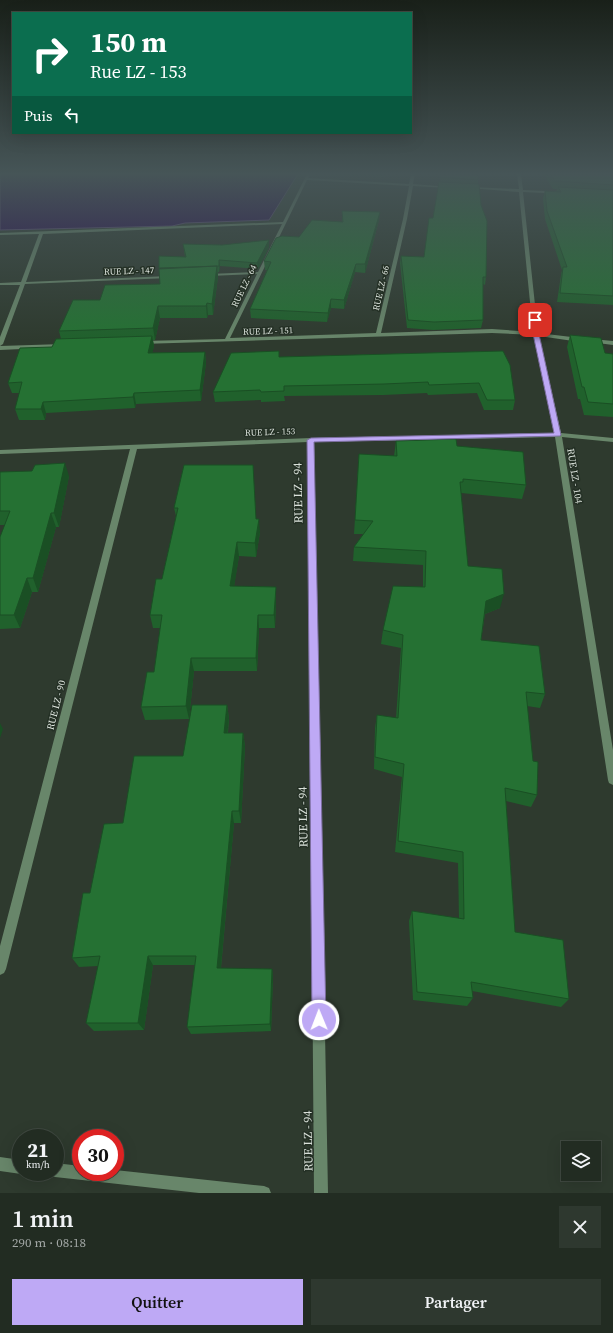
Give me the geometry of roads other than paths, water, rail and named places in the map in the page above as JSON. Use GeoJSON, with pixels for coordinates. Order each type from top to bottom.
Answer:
{"type":"FeatureCollection","features":[{"type":"Feature","properties":{"kind":"street"},"geometry":{"type":"LineString","coordinates":[[0,234],[105,230]]}},
{"type":"Feature","properties":{"kind":"street","name":"RUE LZ - 64"},"geometry":{"type":"LineString","coordinates":[[227,340],[281,230]]}},
{"type":"Feature","properties":{"kind":"street","name":"RUE LZ - 66"},"geometry":{"type":"LineString","coordinates":[[378,335],[403,230]]}},
{"type":"Feature","properties":{"kind":"street","name":"RUE LZ - 104"},"geometry":{"type":"LineString","coordinates":[[524,230],[536,334],[558,435],[613,780]]}},
{"type":"Feature","properties":{"kind":"street"},"geometry":{"type":"LineString","coordinates":[[0,344],[42,232]]}},
{"type":"Feature","properties":{"kind":"street"},"geometry":{"type":"LineString","coordinates":[[204,275],[259,273]]}},
{"type":"Feature","properties":{"kind":"street","name":"RUE LZ - 147"},"geometry":{"type":"LineString","coordinates":[[0,284],[173,277]]}},
{"type":"Feature","properties":{"kind":"street","name":"RUE LZ - 151"},"geometry":{"type":"LineString","coordinates":[[133,344],[492,332],[536,334],[613,343]]}},
{"type":"Feature","properties":{"kind":"street"},"geometry":{"type":"LineString","coordinates":[[0,348],[70,346]]}},
{"type":"Feature","properties":{"kind":"street","name":"RUE LZ - 153"},"geometry":{"type":"LineString","coordinates":[[0,452],[311,440],[558,435],[613,440]]}},
{"type":"Feature","properties":{"kind":"street","name":"RUE LZ - 94"},"geometry":{"type":"LineString","coordinates":[[311,440],[321,1193]]}},
{"type":"Feature","properties":{"kind":"street","name":"RUE LZ - 90"},"geometry":{"type":"LineString","coordinates":[[0,969],[134,447]]}},
{"type":"Feature","properties":{"kind":"street"},"geometry":{"type":"LineString","coordinates":[[0,1164],[12,1166]]}},
{"type":"Feature","properties":{"kind":"street"},"geometry":{"type":"LineString","coordinates":[[64,1171],[264,1193]]}}]}
